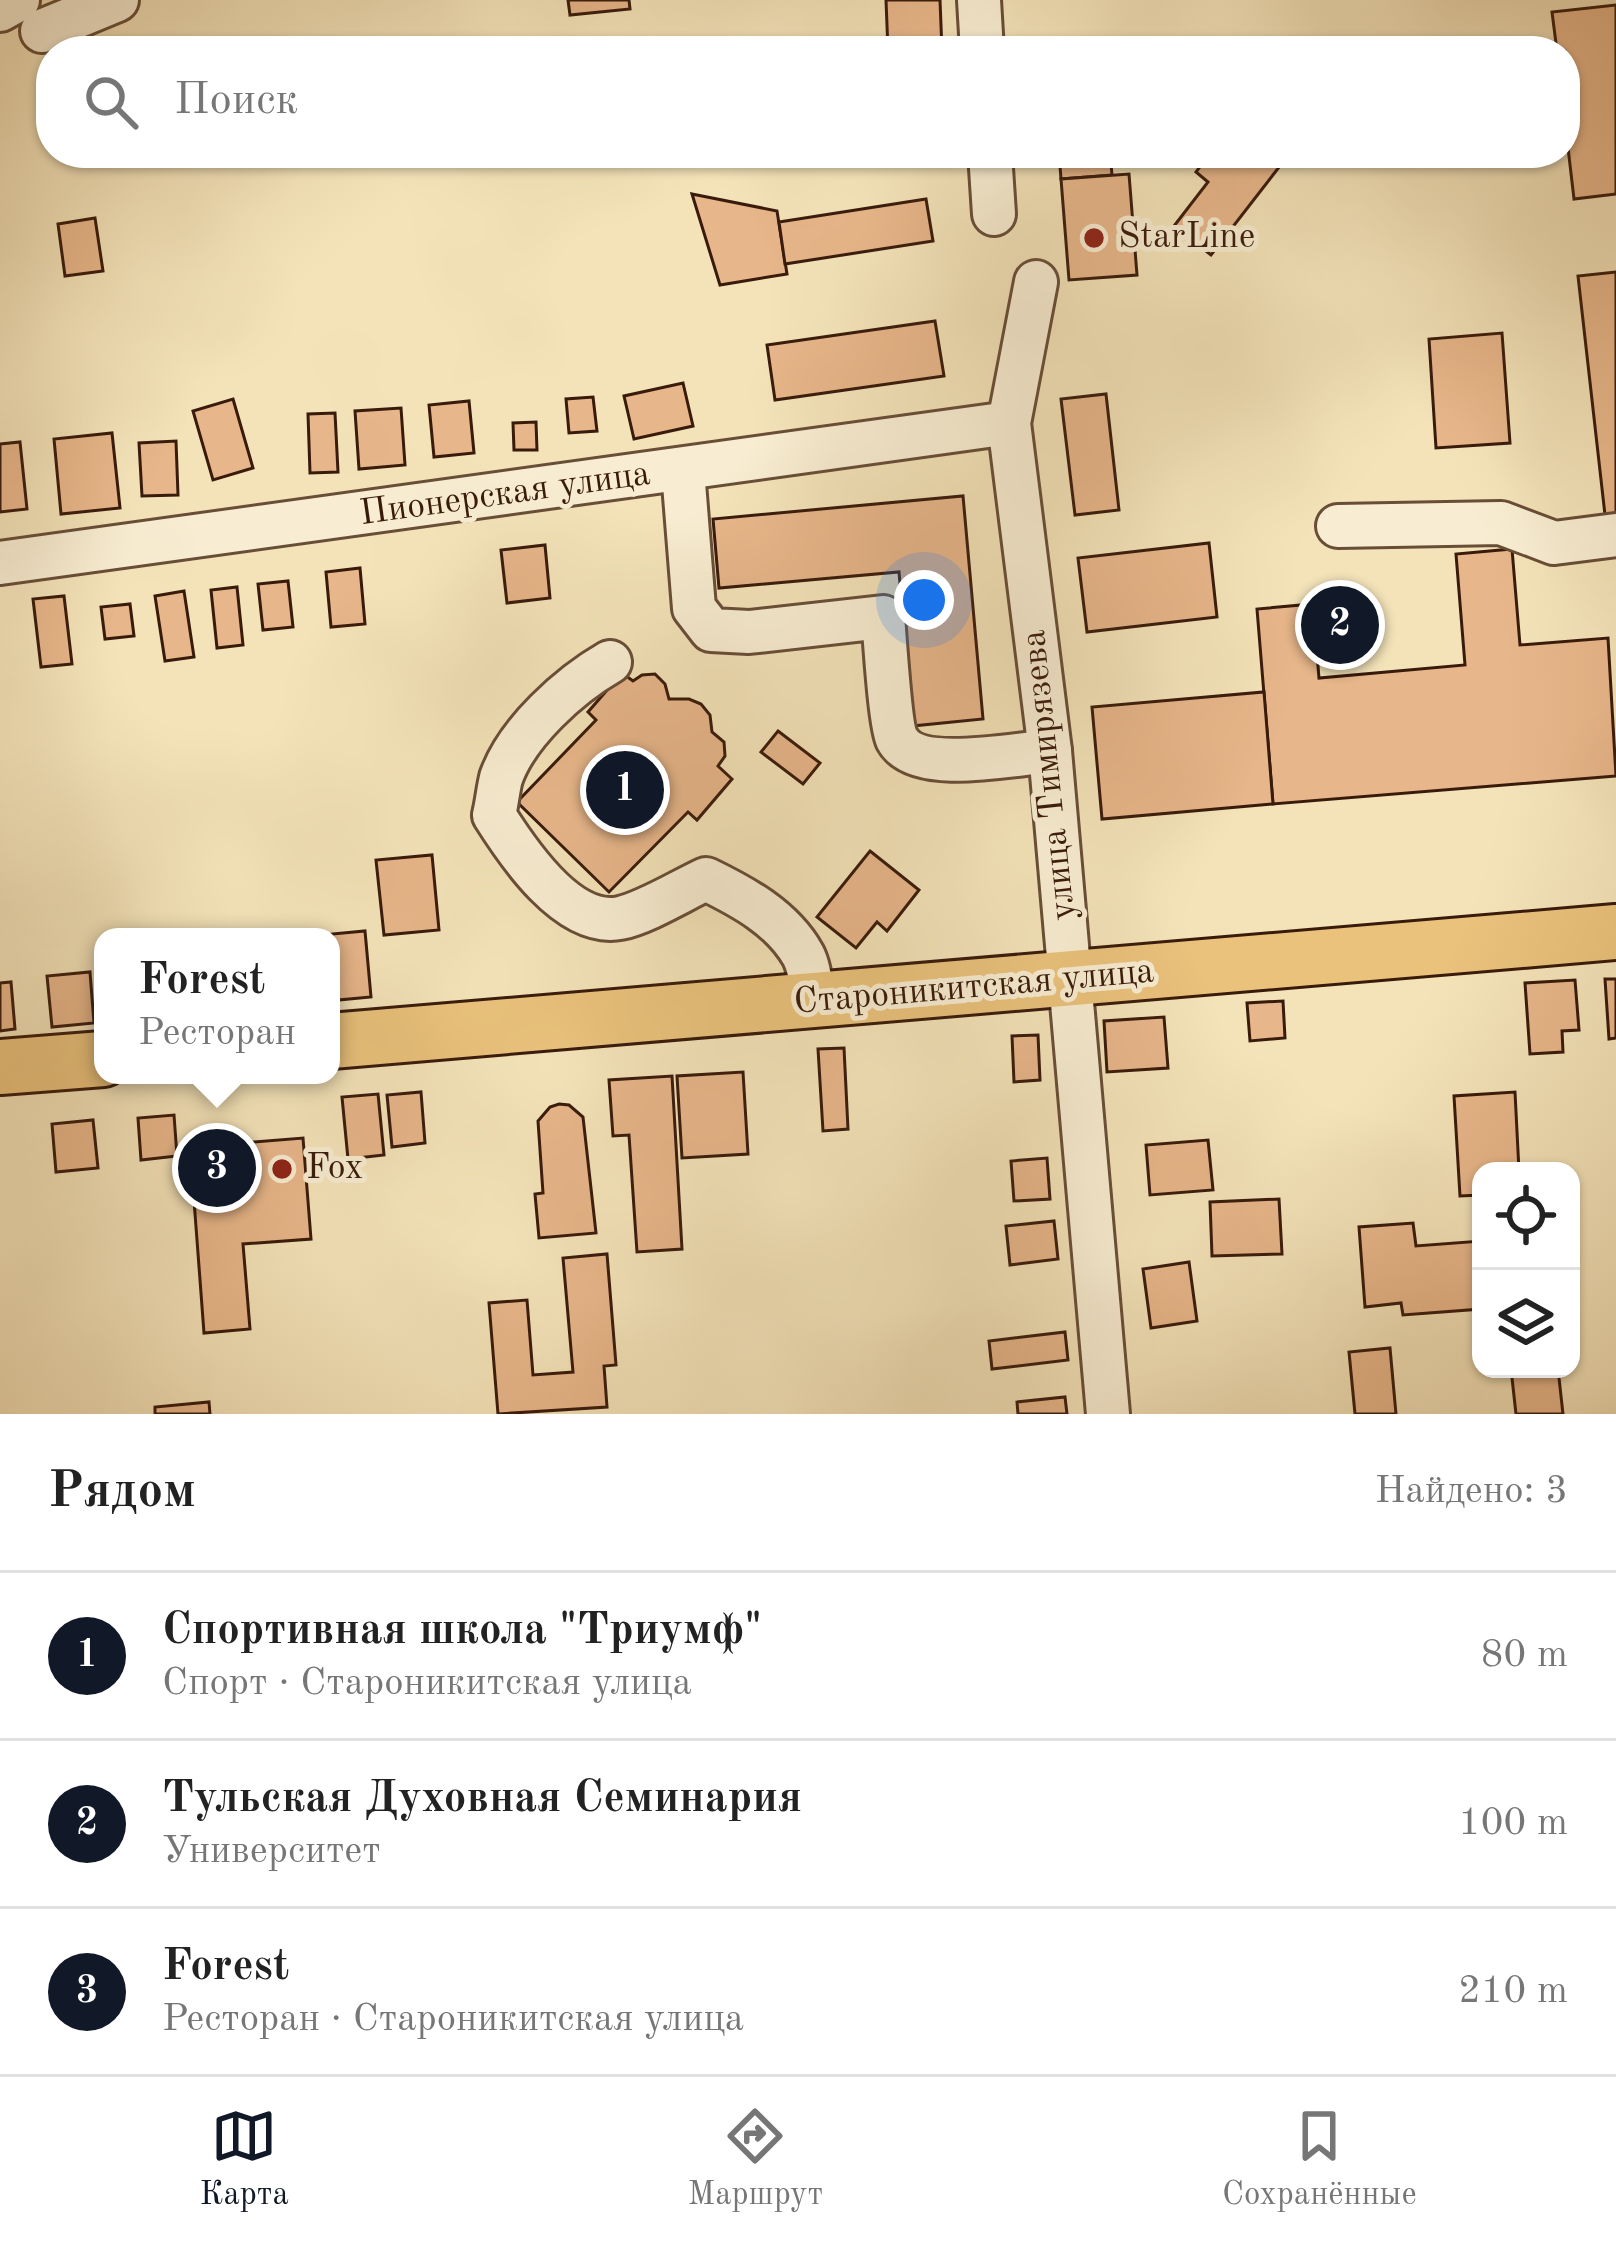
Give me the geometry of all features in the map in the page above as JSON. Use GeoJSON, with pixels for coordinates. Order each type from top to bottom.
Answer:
{"type":"FeatureCollection","features":[{"type":"Feature","properties":{"kind":"main road","name":"Староникитская улица"},"geometry":{"type":"LineString","coordinates":[[340,1039],[1616,932]]}},
{"type":"Feature","properties":{"kind":"main road"},"geometry":{"type":"LineString","coordinates":[[0,1067],[94,1060]]}},
{"type":"Feature","properties":{"kind":"street"},"geometry":{"type":"LineString","coordinates":[[0,10],[30,15],[117,0]]}},
{"type":"Feature","properties":{"kind":"street"},"geometry":{"type":"LineString","coordinates":[[979,0],[981,36]]}},
{"type":"Feature","properties":{"kind":"street"},"geometry":{"type":"LineString","coordinates":[[991,168],[994,214]]}},
{"type":"Feature","properties":{"kind":"street","name":"улица Тимирязева"},"geometry":{"type":"LineString","coordinates":[[1036,282],[1009,423],[1050,752],[1108,1414]]}},
{"type":"Feature","properties":{"kind":"street","name":"Пионерская улица"},"geometry":{"type":"LineString","coordinates":[[0,563],[1009,423]]}},
{"type":"Feature","properties":{"kind":"street"},"geometry":{"type":"LineString","coordinates":[[683,471],[694,608],[711,631],[749,632],[883,617],[896,738],[914,756],[950,760],[1050,752]]}},
{"type":"Feature","properties":{"kind":"street"},"geometry":{"type":"LineString","coordinates":[[1338,526],[1501,523],[1554,543],[1616,535]]}},
{"type":"Feature","properties":{"kind":"street"},"geometry":{"type":"LineString","coordinates":[[610,662],[579,680],[540,718],[502,775],[494,815],[528,868],[586,915],[619,918],[706,879],[746,899],[782,928],[806,958],[814,1001]]}},
{"type":"Feature","properties":{"kind":"building"},"geometry":{"type":"Polygon","coordinates":[[[568,0],[629,0],[630,9],[570,15],[568,0]]]}},
{"type":"Feature","properties":{"kind":"building"},"geometry":{"type":"Polygon","coordinates":[[[886,0],[940,0],[941,36],[887,36],[886,0]]]}},
{"type":"Feature","properties":{"kind":"building"},"geometry":{"type":"Polygon","coordinates":[[[1616,5],[1616,194],[1574,199],[1570,168],[1580,168],[1580,36],[1555,36],[1552,12],[1616,5]]]}},
{"type":"Feature","properties":{"kind":"building"},"geometry":{"type":"Polygon","coordinates":[[[1060,168],[1111,168],[1112,175],[1061,179],[1060,168]]]}},
{"type":"Feature","properties":{"kind":"building"},"geometry":{"type":"Polygon","coordinates":[[[1199,168],[1278,168],[1211,255],[1174,226],[1208,182],[1196,172],[1199,168]]]}},
{"type":"Feature","properties":{"kind":"building"},"geometry":{"type":"Polygon","coordinates":[[[1129,174],[1137,275],[1069,280],[1061,179],[1129,174]]]}},
{"type":"Feature","properties":{"kind":"building"},"geometry":{"type":"Polygon","coordinates":[[[692,194],[777,211],[787,274],[720,285],[692,194]]]}},
{"type":"Feature","properties":{"kind":"building"},"geometry":{"type":"Polygon","coordinates":[[[926,199],[933,241],[785,264],[779,222],[926,199]]]}},
{"type":"Feature","properties":{"kind":"building"},"geometry":{"type":"Polygon","coordinates":[[[95,218],[103,271],[65,276],[58,224],[95,218]]]}},
{"type":"Feature","properties":{"kind":"building"},"geometry":{"type":"Polygon","coordinates":[[[1616,272],[1616,514],[1605,515],[1578,276],[1616,272]]]}},
{"type":"Feature","properties":{"kind":"building"},"geometry":{"type":"Polygon","coordinates":[[[935,321],[944,376],[775,400],[767,345],[935,321]]]}},
{"type":"Feature","properties":{"kind":"building"},"geometry":{"type":"Polygon","coordinates":[[[1502,333],[1510,443],[1436,448],[1429,339],[1502,333]]]}},
{"type":"Feature","properties":{"kind":"building"},"geometry":{"type":"Polygon","coordinates":[[[683,383],[693,426],[634,439],[624,396],[683,383]]]}},
{"type":"Feature","properties":{"kind":"building"},"geometry":{"type":"Polygon","coordinates":[[[1106,394],[1119,510],[1075,515],[1061,399],[1106,394]]]}},
{"type":"Feature","properties":{"kind":"building"},"geometry":{"type":"Polygon","coordinates":[[[593,397],[597,431],[569,433],[566,399],[593,397]]]}},
{"type":"Feature","properties":{"kind":"building"},"geometry":{"type":"Polygon","coordinates":[[[233,399],[253,468],[213,480],[193,411],[233,399]]]}},
{"type":"Feature","properties":{"kind":"building"},"geometry":{"type":"Polygon","coordinates":[[[469,401],[474,453],[434,457],[429,405],[469,401]]]}},
{"type":"Feature","properties":{"kind":"building"},"geometry":{"type":"Polygon","coordinates":[[[401,408],[405,465],[359,469],[355,411],[401,408]]]}},
{"type":"Feature","properties":{"kind":"building"},"geometry":{"type":"Polygon","coordinates":[[[335,413],[338,472],[310,473],[308,414],[335,413]]]}},
{"type":"Feature","properties":{"kind":"building"},"geometry":{"type":"Polygon","coordinates":[[[536,422],[537,450],[514,450],[513,423],[536,422]]]}},
{"type":"Feature","properties":{"kind":"building"},"geometry":{"type":"Polygon","coordinates":[[[112,433],[120,508],[61,514],[54,439],[112,433]]]}},
{"type":"Feature","properties":{"kind":"building"},"geometry":{"type":"Polygon","coordinates":[[[176,441],[178,495],[142,496],[139,443],[176,441]]]}},
{"type":"Feature","properties":{"kind":"building"},"geometry":{"type":"Polygon","coordinates":[[[20,442],[27,509],[0,512],[0,444],[20,442]]]}},
{"type":"Feature","properties":{"kind":"building"},"geometry":{"type":"Polygon","coordinates":[[[963,496],[983,719],[912,726],[899,572],[719,588],[713,519],[963,496]]]}},
{"type":"Feature","properties":{"kind":"building"},"geometry":{"type":"Polygon","coordinates":[[[1209,543],[1217,617],[1087,632],[1078,558],[1209,543]]]}},
{"type":"Feature","properties":{"kind":"building"},"geometry":{"type":"Polygon","coordinates":[[[545,545],[550,598],[507,603],[501,550],[545,545]]]}},
{"type":"Feature","properties":{"kind":"building"},"geometry":{"type":"Polygon","coordinates":[[[1512,549],[1520,645],[1608,638],[1616,776],[1273,804],[1257,609],[1313,604],[1319,678],[1465,665],[1456,554],[1512,549]]]}},
{"type":"Feature","properties":{"kind":"building"},"geometry":{"type":"Polygon","coordinates":[[[360,568],[365,624],[331,627],[326,572],[360,568]]]}},
{"type":"Feature","properties":{"kind":"building"},"geometry":{"type":"Polygon","coordinates":[[[288,581],[293,627],[263,630],[258,584],[288,581]]]}},
{"type":"Feature","properties":{"kind":"building"},"geometry":{"type":"Polygon","coordinates":[[[237,587],[243,645],[217,648],[211,590],[237,587]]]}},
{"type":"Feature","properties":{"kind":"building"},"geometry":{"type":"Polygon","coordinates":[[[184,591],[194,657],[165,661],[155,596],[184,591]]]}},
{"type":"Feature","properties":{"kind":"building"},"geometry":{"type":"Polygon","coordinates":[[[64,596],[72,664],[41,667],[33,599],[64,596]]]}},
{"type":"Feature","properties":{"kind":"building"},"geometry":{"type":"Polygon","coordinates":[[[130,604],[134,636],[105,639],[101,607],[130,604]]]}},
{"type":"Feature","properties":{"kind":"building"},"geometry":{"type":"Polygon","coordinates":[[[622,673],[633,681],[655,674],[665,684],[669,699],[701,704],[710,715],[712,732],[724,742],[725,756],[718,766],[732,779],[697,820],[688,812],[609,892],[517,802],[596,720],[588,712],[622,673]]]}},
{"type":"Feature","properties":{"kind":"building"},"geometry":{"type":"Polygon","coordinates":[[[1264,692],[1273,804],[1102,819],[1092,707],[1264,692]]]}},
{"type":"Feature","properties":{"kind":"building"},"geometry":{"type":"Polygon","coordinates":[[[778,731],[820,763],[803,784],[761,752],[778,731]]]}},
{"type":"Feature","properties":{"kind":"building"},"geometry":{"type":"Polygon","coordinates":[[[870,851],[919,890],[887,931],[877,922],[856,948],[817,917],[870,851]]]}},
{"type":"Feature","properties":{"kind":"building"},"geometry":{"type":"Polygon","coordinates":[[[432,855],[439,930],[384,935],[376,860],[432,855]]]}},
{"type":"Feature","properties":{"kind":"building"},"geometry":{"type":"Polygon","coordinates":[[[365,931],[371,997],[340,1000],[340,933],[365,931]]]}},
{"type":"Feature","properties":{"kind":"building"},"geometry":{"type":"Polygon","coordinates":[[[90,972],[94,1023],[52,1027],[47,976],[90,972]]]}},
{"type":"Feature","properties":{"kind":"building"},"geometry":{"type":"Polygon","coordinates":[[[1605,979],[1616,979],[1616,1038],[1609,1039],[1605,979]]]}},
{"type":"Feature","properties":{"kind":"building"},"geometry":{"type":"Polygon","coordinates":[[[1575,980],[1579,1030],[1562,1031],[1563,1052],[1530,1054],[1525,983],[1575,980]]]}},
{"type":"Feature","properties":{"kind":"building"},"geometry":{"type":"Polygon","coordinates":[[[11,982],[15,1029],[0,1031],[0,983],[11,982]]]}},
{"type":"Feature","properties":{"kind":"building"},"geometry":{"type":"Polygon","coordinates":[[[1283,1001],[1285,1038],[1250,1041],[1247,1003],[1283,1001]]]}},
{"type":"Feature","properties":{"kind":"building"},"geometry":{"type":"Polygon","coordinates":[[[1164,1017],[1168,1068],[1107,1072],[1104,1021],[1164,1017]]]}},
{"type":"Feature","properties":{"kind":"building"},"geometry":{"type":"Polygon","coordinates":[[[1038,1035],[1040,1080],[1014,1082],[1012,1036],[1038,1035]]]}},
{"type":"Feature","properties":{"kind":"building"},"geometry":{"type":"Polygon","coordinates":[[[844,1048],[848,1129],[823,1131],[818,1049],[844,1048]]]}},
{"type":"Feature","properties":{"kind":"building"},"geometry":{"type":"Polygon","coordinates":[[[743,1072],[748,1154],[682,1158],[677,1076],[743,1072]]]}},
{"type":"Feature","properties":{"kind":"building"},"geometry":{"type":"Polygon","coordinates":[[[672,1076],[682,1249],[637,1252],[629,1135],[613,1136],[609,1080],[672,1076]]]}},
{"type":"Feature","properties":{"kind":"building"},"geometry":{"type":"Polygon","coordinates":[[[421,1092],[425,1143],[392,1147],[387,1095],[421,1092]]]}},
{"type":"Feature","properties":{"kind":"building"},"geometry":{"type":"Polygon","coordinates":[[[1515,1092],[1519,1162],[1472,1162],[1472,1195],[1460,1196],[1454,1096],[1515,1092]]]}},
{"type":"Feature","properties":{"kind":"building"},"geometry":{"type":"Polygon","coordinates":[[[378,1094],[384,1155],[348,1159],[342,1097],[378,1094]]]}},
{"type":"Feature","properties":{"kind":"building"},"geometry":{"type":"Polygon","coordinates":[[[559,1104],[569,1105],[583,1117],[596,1233],[539,1238],[535,1194],[543,1193],[538,1121],[559,1104]]]}},
{"type":"Feature","properties":{"kind":"building"},"geometry":{"type":"Polygon","coordinates":[[[174,1115],[177,1156],[141,1160],[138,1118],[174,1115]]]}},
{"type":"Feature","properties":{"kind":"building"},"geometry":{"type":"Polygon","coordinates":[[[93,1120],[98,1168],[56,1172],[52,1124],[93,1120]]]}},
{"type":"Feature","properties":{"kind":"building"},"geometry":{"type":"Polygon","coordinates":[[[303,1138],[311,1239],[243,1244],[250,1329],[204,1333],[190,1147],[303,1138]]]}},
{"type":"Feature","properties":{"kind":"building"},"geometry":{"type":"Polygon","coordinates":[[[1208,1140],[1213,1190],[1150,1195],[1146,1145],[1208,1140]]]}},
{"type":"Feature","properties":{"kind":"building"},"geometry":{"type":"Polygon","coordinates":[[[1047,1158],[1050,1199],[1014,1201],[1011,1161],[1047,1158]]]}},
{"type":"Feature","properties":{"kind":"building"},"geometry":{"type":"Polygon","coordinates":[[[1279,1199],[1282,1254],[1212,1256],[1210,1202],[1279,1199]]]}},
{"type":"Feature","properties":{"kind":"building"},"geometry":{"type":"Polygon","coordinates":[[[1054,1221],[1058,1259],[1010,1265],[1006,1226],[1054,1221]]]}},
{"type":"Feature","properties":{"kind":"building"},"geometry":{"type":"Polygon","coordinates":[[[1413,1223],[1416,1246],[1472,1242],[1472,1310],[1403,1315],[1401,1303],[1365,1307],[1359,1227],[1413,1223]]]}},
{"type":"Feature","properties":{"kind":"building"},"geometry":{"type":"Polygon","coordinates":[[[607,1254],[616,1365],[604,1366],[607,1407],[498,1414],[489,1303],[527,1300],[533,1375],[573,1372],[563,1258],[607,1254]]]}},
{"type":"Feature","properties":{"kind":"building"},"geometry":{"type":"Polygon","coordinates":[[[1189,1262],[1197,1321],[1151,1328],[1143,1269],[1189,1262]]]}},
{"type":"Feature","properties":{"kind":"building"},"geometry":{"type":"Polygon","coordinates":[[[1065,1332],[1068,1360],[992,1369],[989,1341],[1065,1332]]]}},
{"type":"Feature","properties":{"kind":"building"},"geometry":{"type":"Polygon","coordinates":[[[1390,1348],[1396,1414],[1355,1414],[1349,1352],[1390,1348]]]}},
{"type":"Feature","properties":{"kind":"building"},"geometry":{"type":"Polygon","coordinates":[[[1512,1378],[1559,1378],[1563,1414],[1516,1414],[1512,1378]]]}},
{"type":"Feature","properties":{"kind":"building"},"geometry":{"type":"Polygon","coordinates":[[[1065,1397],[1067,1414],[1018,1414],[1017,1402],[1065,1397]]]}},
{"type":"Feature","properties":{"kind":"building"},"geometry":{"type":"Polygon","coordinates":[[[209,1402],[210,1414],[155,1414],[155,1407],[209,1402]]]}},
{"type":"Feature","properties":{"kind":"place","name":"StarLine"},"geometry":{"type":"Point","coordinates":[1094,238]}},
{"type":"Feature","properties":{"kind":"place","name":"Тульская Духовная Семинария"},"geometry":{"type":"Point","coordinates":[1340,625]}},
{"type":"Feature","properties":{"kind":"place","name":"Спортивная школа \"Триумф\""},"geometry":{"type":"Point","coordinates":[625,790]}},
{"type":"Feature","properties":{"kind":"place","name":"Forest"},"geometry":{"type":"Point","coordinates":[217,1168]}},
{"type":"Feature","properties":{"kind":"place","name":"Fox"},"geometry":{"type":"Point","coordinates":[282,1169]}}]}
